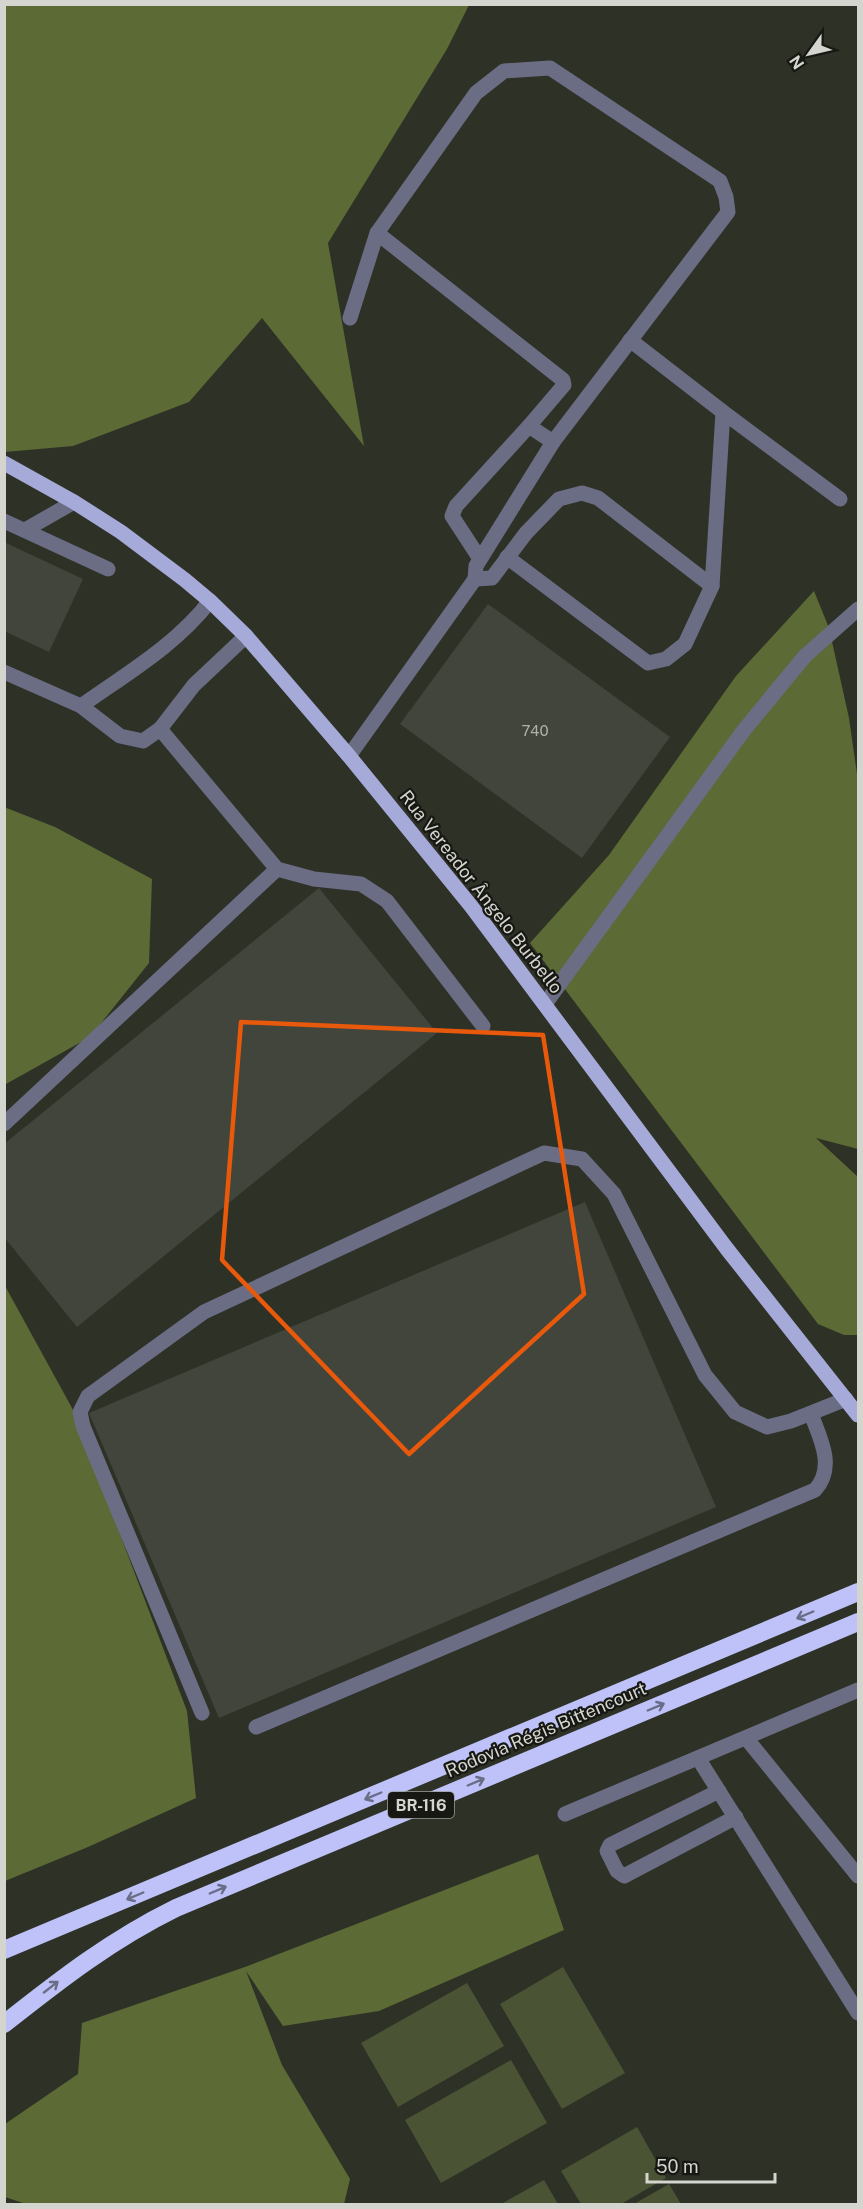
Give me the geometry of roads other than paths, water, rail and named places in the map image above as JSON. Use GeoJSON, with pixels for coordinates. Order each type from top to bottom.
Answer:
{"type":"FeatureCollection","features":[{"type":"Feature","properties":{"kind":"highway","name":"Rodovia Régis Bittencourt"},"geometry":{"type":"LineString","coordinates":[[4,1950],[858,1592]]}},
{"type":"Feature","properties":{"kind":"highway","name":"Rodovia Régis Bittencourt"},"geometry":{"type":"LineString","coordinates":[[4,2024],[92,1956],[144,1924],[176,1908],[858,1622]]}},
{"type":"Feature","properties":{"kind":"main road","name":"Rua Vereador Ângelo Burbello"},"geometry":{"type":"LineString","coordinates":[[4,463],[74,502],[144,549],[210,601],[246,636],[349,756],[464,897],[727,1249],[858,1415]]}},
{"type":"Feature","properties":{"kind":"street"},"geometry":{"type":"LineString","coordinates":[[349,756],[475,579],[476,566],[553,442],[728,212],[726,197],[720,181],[550,69],[504,71],[476,93],[377,234],[350,318]]}},
{"type":"Feature","properties":{"kind":"street"},"geometry":{"type":"LineString","coordinates":[[377,234],[563,380],[564,385],[456,506],[452,516],[480,559]]}},
{"type":"Feature","properties":{"kind":"street"},"geometry":{"type":"LineString","coordinates":[[630,340],[840,499]]}},
{"type":"Feature","properties":{"kind":"street"},"geometry":{"type":"LineString","coordinates":[[507,557],[648,663],[666,659],[685,644],[712,586],[723,412]]}},
{"type":"Feature","properties":{"kind":"street"},"geometry":{"type":"LineString","coordinates":[[529,426],[553,442]]}},
{"type":"Feature","properties":{"kind":"street"},"geometry":{"type":"LineString","coordinates":[[475,579],[492,578],[507,557],[559,499],[582,493],[598,498],[712,586]]}},
{"type":"Feature","properties":{"kind":"street"},"geometry":{"type":"LineString","coordinates":[[25,530],[74,502]]}},
{"type":"Feature","properties":{"kind":"street"},"geometry":{"type":"LineString","coordinates":[[4,521],[108,569]]}},
{"type":"Feature","properties":{"kind":"street"},"geometry":{"type":"LineString","coordinates":[[81,706],[154,656],[196,618],[210,601]]}},
{"type":"Feature","properties":{"kind":"street"},"geometry":{"type":"LineString","coordinates":[[545,1004],[744,730],[806,656],[858,609]]}},
{"type":"Feature","properties":{"kind":"street"},"geometry":{"type":"LineString","coordinates":[[4,672],[81,706],[120,736],[143,741],[160,729],[194,684],[246,636]]}},
{"type":"Feature","properties":{"kind":"street"},"geometry":{"type":"LineString","coordinates":[[160,729],[277,869],[314,879],[361,884],[387,901],[483,1026]]}},
{"type":"Feature","properties":{"kind":"street"},"geometry":{"type":"LineString","coordinates":[[4,1124],[277,869]]}},
{"type":"Feature","properties":{"kind":"street"},"geometry":{"type":"LineString","coordinates":[[202,1713],[83,1426],[80,1412],[88,1396],[204,1312],[544,1153],[582,1159],[614,1194],[705,1375],[735,1412],[767,1427],[811,1414],[846,1399]]}},
{"type":"Feature","properties":{"kind":"street"},"geometry":{"type":"LineString","coordinates":[[256,1727],[815,1490],[824,1480],[826,1453],[811,1414]]}},
{"type":"Feature","properties":{"kind":"street"},"geometry":{"type":"LineString","coordinates":[[565,1815],[858,1690]]}},
{"type":"Feature","properties":{"kind":"street"},"geometry":{"type":"LineString","coordinates":[[746,1738],[858,1876]]}},
{"type":"Feature","properties":{"kind":"street"},"geometry":{"type":"LineString","coordinates":[[698,1758],[858,2013]]}},
{"type":"Feature","properties":{"kind":"street"},"geometry":{"type":"LineString","coordinates":[[719,1791],[610,1845],[607,1851],[616,1871],[624,1876],[736,1817]]}}]}
